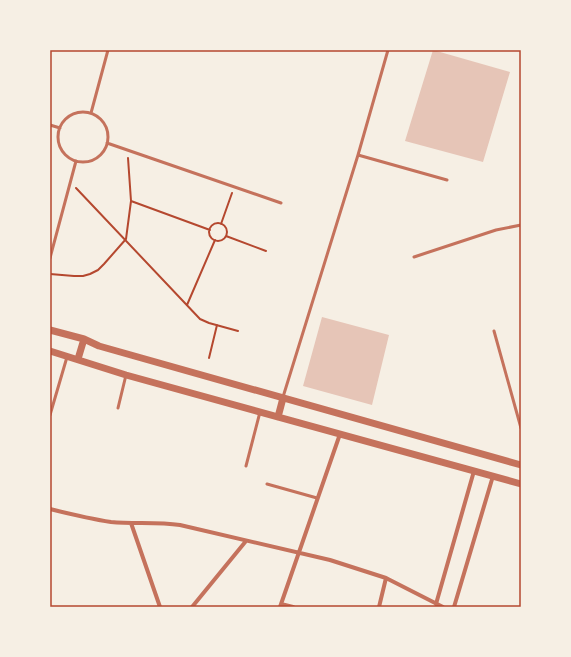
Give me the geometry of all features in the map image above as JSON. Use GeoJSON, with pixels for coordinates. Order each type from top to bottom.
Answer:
{"type":"FeatureCollection","features":[{"type":"Feature","properties":{"kind":"street"},"geometry":{"type":"LineString","coordinates":[[50,330],[84,339],[99,346],[521,466]]}},
{"type":"Feature","properties":{"kind":"street"},"geometry":{"type":"LineString","coordinates":[[78,359],[84,339]]}},
{"type":"Feature","properties":{"kind":"street"},"geometry":{"type":"LineString","coordinates":[[50,351],[126,375],[521,484]]}},
{"type":"Feature","properties":{"kind":"street"},"geometry":{"type":"LineString","coordinates":[[278,417],[283,398]]}},
{"type":"Feature","properties":{"kind":"street"},"geometry":{"type":"LineString","coordinates":[[293,607],[281,605],[340,434]]}},
{"type":"Feature","properties":{"kind":"street"},"geometry":{"type":"LineString","coordinates":[[436,604],[474,471]]}},
{"type":"Feature","properties":{"kind":"street"},"geometry":{"type":"LineString","coordinates":[[454,607],[493,476]]}},
{"type":"Feature","properties":{"kind":"street"},"geometry":{"type":"LineString","coordinates":[[50,509],[93,519],[132,523],[164,523],[180,525],[330,560],[386,578],[443,607]]}},
{"type":"Feature","properties":{"kind":"street"},"geometry":{"type":"LineString","coordinates":[[132,523],[160,607]]}},
{"type":"Feature","properties":{"kind":"street"},"geometry":{"type":"LineString","coordinates":[[192,607],[246,541]]}},
{"type":"Feature","properties":{"kind":"street"},"geometry":{"type":"LineString","coordinates":[[379,607],[386,578]]}},
{"type":"Feature","properties":{"kind":"lane"},"geometry":{"type":"LineString","coordinates":[[91,113],[108,50]]}},
{"type":"Feature","properties":{"kind":"lane"},"geometry":{"type":"LineString","coordinates":[[283,398],[358,155],[388,50]]}},
{"type":"Feature","properties":{"kind":"lane"},"geometry":{"type":"LineString","coordinates":[[83,112],[91,113],[105,125],[108,137],[104,151],[91,160],[84,162],[76,160],[66,154],[59,144],[58,136],[60,128],[69,116],[83,112]]}},
{"type":"Feature","properties":{"kind":"lane"},"geometry":{"type":"LineString","coordinates":[[50,125],[60,128]]}},
{"type":"Feature","properties":{"kind":"lane"},"geometry":{"type":"LineString","coordinates":[[107,143],[281,203]]}},
{"type":"Feature","properties":{"kind":"lane"},"geometry":{"type":"LineString","coordinates":[[358,155],[446,180]]}},
{"type":"Feature","properties":{"kind":"lane"},"geometry":{"type":"LineString","coordinates":[[50,258],[76,160]]}},
{"type":"Feature","properties":{"kind":"lane"},"geometry":{"type":"LineString","coordinates":[[414,257],[496,230],[521,225]]}},
{"type":"Feature","properties":{"kind":"lane"},"geometry":{"type":"LineString","coordinates":[[494,331],[521,428]]}},
{"type":"Feature","properties":{"kind":"lane"},"geometry":{"type":"LineString","coordinates":[[50,415],[67,356]]}},
{"type":"Feature","properties":{"kind":"lane"},"geometry":{"type":"LineString","coordinates":[[118,408],[126,375]]}},
{"type":"Feature","properties":{"kind":"lane"},"geometry":{"type":"LineString","coordinates":[[246,466],[260,412]]}},
{"type":"Feature","properties":{"kind":"lane"},"geometry":{"type":"LineString","coordinates":[[267,484],[317,498]]}},
{"type":"Feature","properties":{"kind":"path"},"geometry":{"type":"LineString","coordinates":[[50,274],[82,276],[90,274],[98,270],[126,239],[131,200],[128,150]]}},
{"type":"Feature","properties":{"kind":"path"},"geometry":{"type":"LineString","coordinates":[[70,182],[126,239],[200,319],[238,331]]}},
{"type":"Feature","properties":{"kind":"path"},"geometry":{"type":"LineString","coordinates":[[221,224],[235,187]]}},
{"type":"Feature","properties":{"kind":"path"},"geometry":{"type":"LineString","coordinates":[[131,200],[210,230]]}},
{"type":"Feature","properties":{"kind":"path"},"geometry":{"type":"LineString","coordinates":[[221,224],[226,228],[226,236],[222,240],[215,240],[211,236],[210,230],[214,225],[221,224]]}},
{"type":"Feature","properties":{"kind":"path"},"geometry":{"type":"LineString","coordinates":[[226,236],[266,251]]}},
{"type":"Feature","properties":{"kind":"path"},"geometry":{"type":"LineString","coordinates":[[187,304],[215,240]]}},
{"type":"Feature","properties":{"kind":"path"},"geometry":{"type":"LineString","coordinates":[[209,358],[217,325]]}},
{"type":"Feature","properties":{"kind":"building"},"geometry":{"type":"Polygon","coordinates":[[[433,50],[510,72],[483,162],[405,141],[433,50]]]}},
{"type":"Feature","properties":{"kind":"building"},"geometry":{"type":"Polygon","coordinates":[[[322,317],[389,335],[372,405],[303,386],[322,317]]]}}]}
